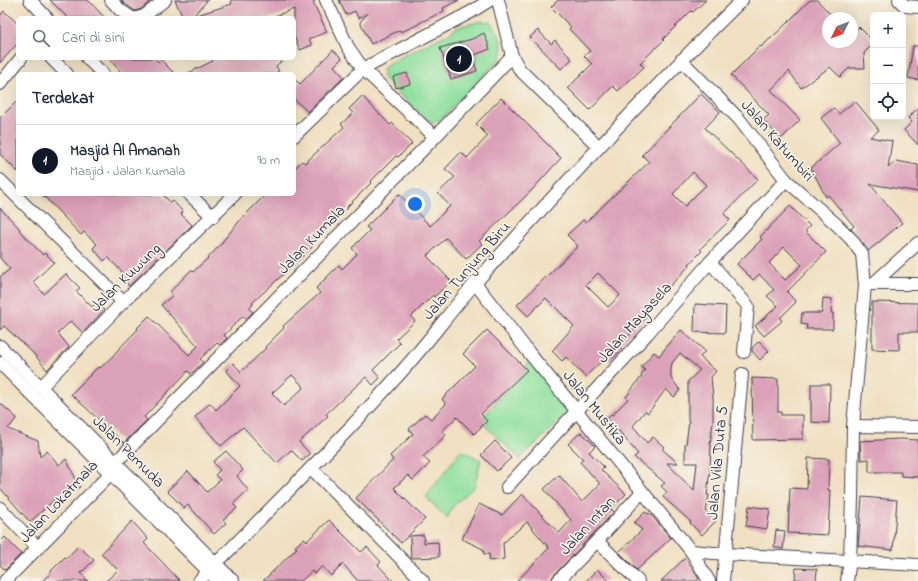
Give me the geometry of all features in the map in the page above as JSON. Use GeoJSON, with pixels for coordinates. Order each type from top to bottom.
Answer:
{"type":"FeatureCollection","features":[{"type":"Feature","properties":{"kind":"street"},"geometry":{"type":"LineString","coordinates":[[30,0],[45,16]]}},
{"type":"Feature","properties":{"kind":"street"},"geometry":{"type":"LineString","coordinates":[[110,0],[120,10],[129,16]]}},
{"type":"Feature","properties":{"kind":"street"},"geometry":{"type":"LineString","coordinates":[[144,16],[165,0]]}},
{"type":"Feature","properties":{"kind":"street"},"geometry":{"type":"LineString","coordinates":[[326,0],[348,47],[363,69],[435,137]]}},
{"type":"Feature","properties":{"kind":"street"},"geometry":{"type":"LineString","coordinates":[[296,134],[363,69],[471,12],[490,0]]}},
{"type":"Feature","properties":{"kind":"street"},"geometry":{"type":"LineString","coordinates":[[498,0],[512,56],[524,75],[598,147]]}},
{"type":"Feature","properties":{"kind":"street","name":"Jalan Tunjung Biru"},"geometry":{"type":"LineString","coordinates":[[199,581],[340,440],[395,379],[475,284],[598,147],[681,60],[742,0]]}},
{"type":"Feature","properties":{"kind":"street"},"geometry":{"type":"LineString","coordinates":[[899,0],[904,6],[918,7]]}},
{"type":"Feature","properties":{"kind":"street","name":"Jalan Kumala"},"geometry":{"type":"LineString","coordinates":[[134,445],[435,137],[512,56]]}},
{"type":"Feature","properties":{"kind":"street"},"geometry":{"type":"LineString","coordinates":[[0,84],[19,60]]}},
{"type":"Feature","properties":{"kind":"street"},"geometry":{"type":"LineString","coordinates":[[53,60],[65,72]]}},
{"type":"Feature","properties":{"kind":"street"},"geometry":{"type":"LineString","coordinates":[[89,60],[101,72]]}},
{"type":"Feature","properties":{"kind":"street","name":"Jalan Katumbiri"},"geometry":{"type":"LineString","coordinates":[[681,60],[739,119],[786,180],[836,224],[862,254],[869,284],[852,426],[852,498],[850,560],[847,581]]}},
{"type":"Feature","properties":{"kind":"street"},"geometry":{"type":"LineString","coordinates":[[0,180],[16,196]]}},
{"type":"Feature","properties":{"kind":"street","name":"Jalan Mayasela"},"geometry":{"type":"LineString","coordinates":[[507,487],[786,180]]}},
{"type":"Feature","properties":{"kind":"street"},"geometry":{"type":"LineString","coordinates":[[16,196],[123,302]]}},
{"type":"Feature","properties":{"kind":"street"},"geometry":{"type":"LineString","coordinates":[[192,196],[213,217]]}},
{"type":"Feature","properties":{"kind":"street","name":"Jalan Kuwung"},"geometry":{"type":"LineString","coordinates":[[41,387],[123,302],[213,217],[228,196]]}},
{"type":"Feature","properties":{"kind":"street"},"geometry":{"type":"LineString","coordinates":[[869,284],[918,243]]}},
{"type":"Feature","properties":{"kind":"street"},"geometry":{"type":"LineString","coordinates":[[710,262],[748,306],[744,352]]}},
{"type":"Feature","properties":{"kind":"street","name":"Jalan Mustika"},"geometry":{"type":"LineString","coordinates":[[475,284],[576,411],[691,551],[709,581]]}},
{"type":"Feature","properties":{"kind":"street"},"geometry":{"type":"LineString","coordinates":[[869,284],[918,284]]}},
{"type":"Feature","properties":{"kind":"street","name":"Jalan Pemuda"},"geometry":{"type":"LineString","coordinates":[[0,346],[41,387],[113,468]]}},
{"type":"Feature","properties":{"kind":"street","name":"Jalan Pemuda"},"geometry":{"type":"LineString","coordinates":[[0,363],[113,468],[212,567],[233,581]]}},
{"type":"Feature","properties":{"kind":"street","name":"Jalan Vila Duta 5"},"geometry":{"type":"LineString","coordinates":[[723,581],[742,374]]}},
{"type":"Feature","properties":{"kind":"street"},"geometry":{"type":"LineString","coordinates":[[852,426],[918,428]]}},
{"type":"Feature","properties":{"kind":"street","name":"Jalan Lokatmala"},"geometry":{"type":"LineString","coordinates":[[5,581],[38,548],[134,445]]}},
{"type":"Feature","properties":{"kind":"street"},"geometry":{"type":"LineString","coordinates":[[311,468],[423,581]]}},
{"type":"Feature","properties":{"kind":"street","name":"Jalan Intan"},"geometry":{"type":"LineString","coordinates":[[558,581],[597,541],[640,493]]}},
{"type":"Feature","properties":{"kind":"street"},"geometry":{"type":"LineString","coordinates":[[0,508],[38,548]]}},
{"type":"Feature","properties":{"kind":"street"},"geometry":{"type":"LineString","coordinates":[[597,541],[638,581]]}},
{"type":"Feature","properties":{"kind":"street"},"geometry":{"type":"LineString","coordinates":[[691,551],[918,565]]}},
{"type":"Feature","properties":{"kind":"street","name":"Jalan Pemuda"},"geometry":{"type":"LineString","coordinates":[[212,567],[218,581]]}},
{"type":"Feature","properties":{"kind":"green space"},"geometry":{"type":"Polygon","coordinates":[[[482,21],[490,22],[499,35],[502,44],[502,54],[500,59],[439,121],[432,123],[424,118],[383,78],[383,70],[387,64],[450,33],[457,27],[482,21]]]}},
{"type":"Feature","properties":{"kind":"green space"},"geometry":{"type":"Polygon","coordinates":[[[532,359],[573,408],[520,459],[480,421],[532,359]]]}},
{"type":"Feature","properties":{"kind":"green space"},"geometry":{"type":"Polygon","coordinates":[[[461,450],[481,460],[474,487],[453,506],[447,519],[426,497],[461,450]]]}},
{"type":"Feature","properties":{"kind":"building"},"geometry":{"type":"Polygon","coordinates":[[[50,0],[88,0],[103,16],[66,16],[50,0]]]}},
{"type":"Feature","properties":{"kind":"building"},"geometry":{"type":"Polygon","coordinates":[[[121,0],[152,0],[141,9],[135,11],[121,0]]]}},
{"type":"Feature","properties":{"kind":"building"},"geometry":{"type":"Polygon","coordinates":[[[175,0],[208,0],[193,16],[182,16],[175,0]]]}},
{"type":"Feature","properties":{"kind":"building"},"geometry":{"type":"Polygon","coordinates":[[[231,0],[316,0],[313,2],[327,32],[309,39],[312,45],[300,50],[296,41],[296,16],[294,16],[294,9],[275,16],[194,16],[232,4],[231,0]]]}},
{"type":"Feature","properties":{"kind":"building"},"geometry":{"type":"Polygon","coordinates":[[[339,0],[459,0],[443,8],[444,11],[419,24],[401,32],[400,30],[371,44],[360,22],[368,13],[358,18],[355,11],[346,15],[339,0]]]}},
{"type":"Feature","properties":{"kind":"building"},"geometry":{"type":"Polygon","coordinates":[[[558,0],[706,0],[693,12],[691,11],[640,63],[644,67],[618,91],[613,86],[590,110],[568,88],[592,64],[584,56],[590,51],[569,29],[571,27],[551,7],[558,0]]]}},
{"type":"Feature","properties":{"kind":"building"},"geometry":{"type":"Polygon","coordinates":[[[810,0],[817,0],[828,12],[822,12],[822,48],[858,48],[859,27],[870,38],[870,47],[864,53],[865,68],[849,68],[840,77],[830,67],[801,88],[789,71],[771,90],[800,120],[781,139],[763,120],[769,115],[731,75],[760,46],[761,47],[810,0]]]}},
{"type":"Feature","properties":{"kind":"building"},"geometry":{"type":"Polygon","coordinates":[[[4,11],[16,22],[16,45],[0,63],[0,16],[4,11]]]}},
{"type":"Feature","properties":{"kind":"building"},"geometry":{"type":"Polygon","coordinates":[[[538,30],[551,44],[555,40],[572,59],[561,69],[530,37],[538,30]]]}},
{"type":"Feature","properties":{"kind":"building"},"geometry":{"type":"Polygon","coordinates":[[[484,33],[490,49],[472,56],[477,71],[451,79],[440,48],[472,39],[484,33]]]}},
{"type":"Feature","properties":{"kind":"building"},"geometry":{"type":"Polygon","coordinates":[[[913,46],[918,46],[918,80],[908,78],[913,46]]]}},
{"type":"Feature","properties":{"kind":"building"},"geometry":{"type":"Polygon","coordinates":[[[333,50],[342,58],[334,66],[344,77],[308,112],[296,101],[296,81],[300,84],[333,50]]]}},
{"type":"Feature","properties":{"kind":"building"},"geometry":{"type":"Polygon","coordinates":[[[110,60],[156,60],[158,62],[161,60],[173,72],[121,72],[110,60]]]}},
{"type":"Feature","properties":{"kind":"building"},"geometry":{"type":"Polygon","coordinates":[[[212,60],[283,60],[276,66],[279,71],[277,72],[190,72],[213,61],[212,60]]]}},
{"type":"Feature","properties":{"kind":"building"},"geometry":{"type":"Polygon","coordinates":[[[407,73],[410,84],[396,88],[393,77],[407,73]]]}},
{"type":"Feature","properties":{"kind":"building"},"geometry":{"type":"Polygon","coordinates":[[[701,94],[720,112],[705,128],[758,179],[724,214],[730,220],[700,249],[702,251],[689,264],[690,265],[645,312],[648,315],[619,346],[622,349],[610,361],[606,357],[585,377],[566,357],[562,361],[552,351],[574,326],[546,298],[528,316],[517,305],[578,246],[567,235],[583,220],[586,222],[649,162],[642,155],[701,94]],[[693,172],[673,194],[685,206],[706,185],[693,172]],[[598,273],[586,285],[608,307],[620,295],[598,273]]]}},
{"type":"Feature","properties":{"kind":"building"},"geometry":{"type":"Polygon","coordinates":[[[362,96],[390,125],[392,123],[412,144],[398,157],[396,156],[312,244],[313,246],[252,303],[253,304],[249,309],[253,312],[246,319],[243,316],[224,335],[227,338],[220,345],[217,343],[200,359],[203,362],[191,374],[188,371],[144,417],[147,420],[124,443],[71,394],[98,367],[100,368],[114,355],[149,316],[189,355],[198,346],[161,305],[173,295],[170,292],[191,270],[193,272],[207,259],[242,218],[264,196],[296,196],[296,167],[302,161],[305,163],[344,127],[341,124],[353,113],[349,109],[362,96]]]}},
{"type":"Feature","properties":{"kind":"building"},"geometry":{"type":"Polygon","coordinates":[[[501,98],[561,158],[532,190],[479,241],[482,244],[466,259],[446,238],[427,256],[451,281],[434,297],[433,295],[411,317],[415,321],[396,339],[400,343],[373,370],[380,378],[373,385],[366,377],[326,414],[328,416],[299,442],[310,454],[302,461],[291,450],[277,463],[243,427],[221,446],[195,417],[210,403],[216,410],[240,386],[226,370],[233,363],[241,372],[266,348],[265,347],[284,328],[283,326],[320,293],[316,288],[339,265],[342,269],[357,254],[352,248],[370,230],[366,227],[399,194],[430,226],[450,206],[438,193],[455,177],[445,169],[461,152],[467,158],[488,136],[476,124],[501,98]],[[292,375],[272,393],[284,406],[304,387],[292,375]]]}},
{"type":"Feature","properties":{"kind":"building"},"geometry":{"type":"Polygon","coordinates":[[[855,101],[879,130],[870,137],[892,141],[888,168],[896,161],[918,165],[918,192],[870,184],[902,223],[868,251],[851,229],[854,226],[828,195],[826,197],[811,168],[840,143],[821,118],[834,108],[839,114],[855,101]]]}},
{"type":"Feature","properties":{"kind":"building"},"geometry":{"type":"Polygon","coordinates":[[[16,102],[16,170],[0,154],[0,118],[16,102]]]}},
{"type":"Feature","properties":{"kind":"building"},"geometry":{"type":"Polygon","coordinates":[[[918,108],[918,145],[904,130],[912,122],[908,118],[918,108]]]}},
{"type":"Feature","properties":{"kind":"building"},"geometry":{"type":"Polygon","coordinates":[[[44,196],[164,196],[170,202],[172,200],[183,212],[181,214],[192,225],[129,286],[121,277],[124,274],[108,257],[104,261],[93,248],[97,244],[84,232],[81,235],[44,196]]]}},
{"type":"Feature","properties":{"kind":"building"},"geometry":{"type":"Polygon","coordinates":[[[790,206],[810,226],[805,231],[826,252],[787,292],[796,302],[780,318],[782,321],[764,336],[755,326],[778,306],[767,296],[774,290],[759,274],[753,280],[737,264],[762,239],[760,237],[790,206]],[[784,247],[769,263],[785,280],[802,265],[784,247]]]}},
{"type":"Feature","properties":{"kind":"building"},"geometry":{"type":"Polygon","coordinates":[[[0,208],[43,255],[45,253],[54,262],[33,282],[44,294],[66,274],[80,288],[76,291],[92,307],[96,303],[104,310],[83,333],[71,321],[58,333],[69,347],[47,370],[35,355],[4,326],[0,330],[0,277],[10,269],[0,258],[0,208]]]}},
{"type":"Feature","properties":{"kind":"building"},"geometry":{"type":"Polygon","coordinates":[[[823,298],[832,299],[831,313],[833,313],[833,329],[806,329],[807,325],[801,324],[802,313],[822,313],[823,298]]]}},
{"type":"Feature","properties":{"kind":"building"},"geometry":{"type":"Polygon","coordinates":[[[872,302],[918,303],[918,332],[899,332],[899,350],[872,349],[872,302]]]}},
{"type":"Feature","properties":{"kind":"building"},"geometry":{"type":"Polygon","coordinates":[[[695,304],[726,306],[725,333],[694,332],[695,304]]]}},
{"type":"Feature","properties":{"kind":"building"},"geometry":{"type":"Polygon","coordinates":[[[487,330],[527,370],[481,414],[487,421],[474,434],[457,417],[442,431],[446,435],[423,457],[430,463],[413,480],[408,475],[394,488],[425,519],[401,543],[356,498],[393,460],[390,456],[413,434],[409,429],[425,414],[431,419],[446,404],[442,399],[475,366],[463,354],[487,330]]]}},
{"type":"Feature","properties":{"kind":"building"},"geometry":{"type":"Polygon","coordinates":[[[681,330],[705,351],[700,357],[716,371],[711,377],[713,422],[707,495],[709,495],[706,512],[716,521],[702,535],[690,523],[691,522],[663,497],[667,492],[661,486],[665,483],[634,457],[638,454],[619,431],[605,422],[611,414],[612,415],[628,399],[626,397],[645,370],[641,367],[654,352],[659,356],[681,330]],[[680,353],[672,363],[671,378],[680,390],[674,397],[666,389],[648,413],[645,411],[633,426],[647,443],[653,437],[664,447],[662,449],[678,463],[667,463],[694,491],[697,463],[685,463],[685,444],[689,421],[688,381],[700,370],[680,353]]]}},
{"type":"Feature","properties":{"kind":"building"},"geometry":{"type":"Polygon","coordinates":[[[759,341],[769,351],[760,360],[752,351],[752,348],[759,341]]]}},
{"type":"Feature","properties":{"kind":"building"},"geometry":{"type":"Polygon","coordinates":[[[752,378],[778,379],[778,412],[781,412],[781,415],[803,415],[803,439],[753,440],[752,378]]]}},
{"type":"Feature","properties":{"kind":"building"},"geometry":{"type":"Polygon","coordinates":[[[811,384],[830,384],[829,423],[811,422],[811,384]]]}},
{"type":"Feature","properties":{"kind":"building"},"geometry":{"type":"Polygon","coordinates":[[[0,403],[17,418],[8,429],[38,441],[40,457],[47,451],[59,465],[66,459],[80,487],[54,500],[30,522],[0,488],[0,403]]]}},
{"type":"Feature","properties":{"kind":"building"},"geometry":{"type":"Polygon","coordinates":[[[581,432],[595,446],[589,452],[604,467],[601,470],[626,494],[611,509],[614,512],[553,576],[551,581],[517,581],[549,548],[527,522],[503,543],[504,559],[490,561],[489,554],[484,554],[483,549],[462,539],[479,504],[502,515],[522,494],[559,533],[571,520],[544,489],[559,475],[582,502],[600,484],[580,462],[583,459],[568,444],[581,432]]]}},
{"type":"Feature","properties":{"kind":"building"},"geometry":{"type":"Polygon","coordinates":[[[900,439],[918,440],[918,477],[901,476],[901,472],[869,472],[869,459],[861,460],[860,441],[900,439]]]}},
{"type":"Feature","properties":{"kind":"building"},"geometry":{"type":"Polygon","coordinates":[[[495,441],[511,458],[497,471],[481,455],[495,441]]]}},
{"type":"Feature","properties":{"kind":"building"},"geometry":{"type":"Polygon","coordinates":[[[226,451],[243,470],[237,476],[248,490],[233,504],[237,508],[223,520],[226,523],[214,534],[188,505],[184,508],[167,491],[188,471],[207,492],[220,480],[215,475],[220,470],[213,462],[226,451]]]}},
{"type":"Feature","properties":{"kind":"building"},"geometry":{"type":"Polygon","coordinates":[[[808,458],[829,459],[828,490],[830,490],[828,535],[788,533],[790,488],[807,489],[808,458]]]}},
{"type":"Feature","properties":{"kind":"building"},"geometry":{"type":"Polygon","coordinates":[[[862,497],[897,500],[893,550],[858,546],[862,497]]]}},
{"type":"Feature","properties":{"kind":"building"},"geometry":{"type":"Polygon","coordinates":[[[749,506],[770,509],[767,529],[746,526],[749,506]]]}},
{"type":"Feature","properties":{"kind":"building"},"geometry":{"type":"Polygon","coordinates":[[[645,512],[648,514],[649,513],[671,538],[637,570],[619,552],[642,530],[634,523],[645,512]]]}},
{"type":"Feature","properties":{"kind":"building"},"geometry":{"type":"Polygon","coordinates":[[[329,520],[361,552],[367,547],[381,562],[378,565],[393,581],[358,581],[343,564],[331,576],[322,566],[315,574],[312,571],[301,581],[263,581],[297,548],[295,547],[304,538],[307,541],[329,520]]]}},
{"type":"Feature","properties":{"kind":"building"},"geometry":{"type":"Polygon","coordinates":[[[132,521],[148,539],[144,543],[180,581],[106,581],[118,570],[101,554],[132,521]]]}},
{"type":"Feature","properties":{"kind":"building"},"geometry":{"type":"Polygon","coordinates":[[[776,530],[785,531],[783,549],[774,547],[776,530]]]}},
{"type":"Feature","properties":{"kind":"building"},"geometry":{"type":"Polygon","coordinates":[[[424,535],[424,543],[438,542],[439,557],[411,558],[410,536],[424,535]]]}},
{"type":"Feature","properties":{"kind":"building"},"geometry":{"type":"Polygon","coordinates":[[[5,537],[21,554],[5,570],[0,565],[0,542],[5,537]]]}},
{"type":"Feature","properties":{"kind":"building"},"geometry":{"type":"Polygon","coordinates":[[[78,546],[94,560],[81,573],[88,581],[42,581],[65,557],[67,558],[78,546]]]}},
{"type":"Feature","properties":{"kind":"building"},"geometry":{"type":"Polygon","coordinates":[[[685,558],[699,579],[696,581],[661,581],[685,558]]]}},
{"type":"Feature","properties":{"kind":"building"},"geometry":{"type":"Polygon","coordinates":[[[796,568],[817,569],[816,581],[795,579],[796,568]]]}},
{"type":"Feature","properties":{"kind":"building"},"geometry":{"type":"Polygon","coordinates":[[[597,569],[609,581],[586,581],[597,569]]]}},
{"type":"Feature","properties":{"kind":"place","name":"Masjid Al Amanah"},"geometry":{"type":"Point","coordinates":[459,59]}}]}
